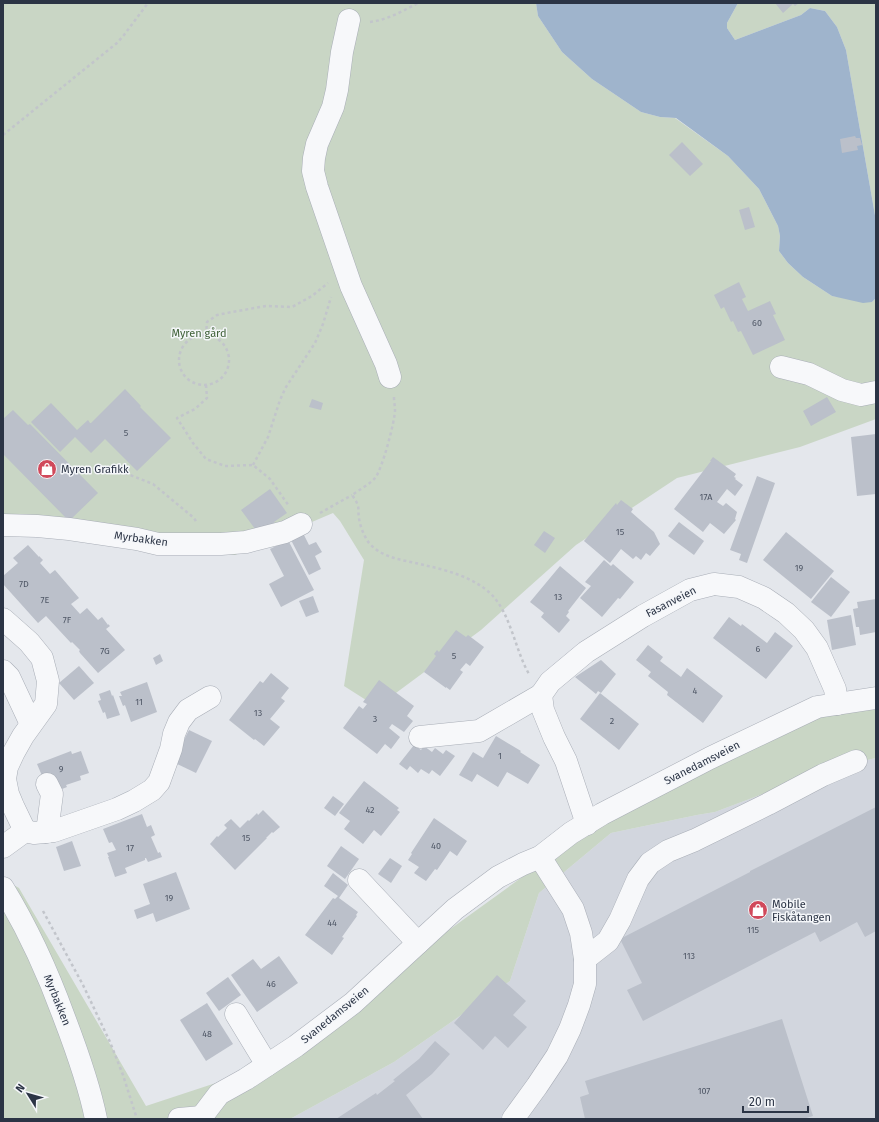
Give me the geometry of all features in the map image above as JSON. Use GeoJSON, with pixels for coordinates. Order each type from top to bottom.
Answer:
{"type":"FeatureCollection","features":[{"type":"Feature","properties":{"kind":"street"},"geometry":{"type":"LineString","coordinates":[[349,20],[333,107],[317,144],[313,171],[317,187],[351,286],[386,364],[390,377]]}},
{"type":"Feature","properties":{"kind":"street"},"geometry":{"type":"LineString","coordinates":[[781,367],[810,374],[848,392],[861,395],[876,392]]}},
{"type":"Feature","properties":{"kind":"street","name":"Myrbakken"},"geometry":{"type":"LineString","coordinates":[[3,525],[69,529],[137,539],[158,544],[221,544],[246,542],[285,532],[301,524]]}},
{"type":"Feature","properties":{"kind":"street","name":"Fasanveien"},"geometry":{"type":"LineString","coordinates":[[420,737],[479,731],[541,695],[550,682],[586,652],[643,616],[690,590],[714,584],[739,587],[764,598],[786,613],[804,630],[817,648],[835,689],[837,704]]}},
{"type":"Feature","properties":{"kind":"street"},"geometry":{"type":"LineString","coordinates":[[3,619],[29,642],[42,658],[48,681],[46,704],[31,724],[14,752],[7,767],[5,779],[8,794],[13,806],[36,831]]}},
{"type":"Feature","properties":{"kind":"street"},"geometry":{"type":"LineString","coordinates":[[3,671],[9,677],[31,724]]}},
{"type":"Feature","properties":{"kind":"street"},"geometry":{"type":"LineString","coordinates":[[541,695],[543,710],[566,761],[586,824]]}},
{"type":"Feature","properties":{"kind":"street"},"geometry":{"type":"LineString","coordinates":[[3,847],[36,831],[54,831],[117,809],[152,790],[159,782],[179,722],[188,710],[210,697]]}},
{"type":"Feature","properties":{"kind":"street","name":"Svanedamsveien"},"geometry":{"type":"LineString","coordinates":[[179,1119],[201,1118],[219,1094],[246,1079],[296,1046],[353,1003],[455,909],[498,877],[540,857],[571,833],[602,814],[710,758],[817,707],[876,698]]}},
{"type":"Feature","properties":{"kind":"street"},"geometry":{"type":"LineString","coordinates":[[585,960],[608,941],[620,920],[638,879],[650,863],[668,851],[695,840],[823,775],[856,761]]}},
{"type":"Feature","properties":{"kind":"street"},"geometry":{"type":"LineString","coordinates":[[36,831],[52,794],[47,784]]}},
{"type":"Feature","properties":{"kind":"street"},"geometry":{"type":"LineString","coordinates":[[513,1119],[557,1056],[570,1029],[585,984],[585,960],[581,933],[573,909],[540,857]]}},
{"type":"Feature","properties":{"kind":"street"},"geometry":{"type":"LineString","coordinates":[[359,880],[418,943]]}},
{"type":"Feature","properties":{"kind":"street","name":"Myrbakken"},"geometry":{"type":"LineString","coordinates":[[3,888],[40,958],[57,997],[82,1065],[96,1119]]}},
{"type":"Feature","properties":{"kind":"street"},"geometry":{"type":"LineString","coordinates":[[236,1014],[267,1065]]}},
{"type":"Feature","properties":{"kind":"path"},"geometry":{"type":"LineString","coordinates":[[3,135],[116,43],[124,35],[148,3]]}},
{"type":"Feature","properties":{"kind":"path"},"geometry":{"type":"LineString","coordinates":[[349,20],[372,22],[403,11],[418,3]]}},
{"type":"Feature","properties":{"kind":"path"},"geometry":{"type":"LineString","coordinates":[[206,335],[207,322],[217,315],[266,306],[292,306],[312,296],[345,269]]}},
{"type":"Feature","properties":{"kind":"path"},"geometry":{"type":"LineString","coordinates":[[253,465],[268,437],[280,400],[286,387],[315,343],[323,324],[330,298],[345,269]]}},
{"type":"Feature","properties":{"kind":"path"},"geometry":{"type":"LineString","coordinates":[[197,335],[206,335],[220,340],[226,347],[229,355],[229,363],[226,372],[220,379],[213,384],[206,385],[197,384],[189,380],[183,374],[179,366],[179,354],[182,346],[189,339],[197,335]]}},
{"type":"Feature","properties":{"kind":"path"},"geometry":{"type":"LineString","coordinates":[[206,385],[207,398],[195,409],[177,418],[193,443],[206,459],[225,466],[253,465],[270,479],[301,524],[352,495],[374,479],[386,451],[395,411],[393,389],[390,377]]}},
{"type":"Feature","properties":{"kind":"path"},"geometry":{"type":"LineString","coordinates":[[124,473],[153,484],[194,518],[209,544]]}},
{"type":"Feature","properties":{"kind":"path"},"geometry":{"type":"LineString","coordinates":[[352,495],[358,504],[359,518],[365,536],[369,543],[379,552],[396,559],[428,566],[466,578],[483,587],[492,596],[504,613],[528,672],[541,695]]}},
{"type":"Feature","properties":{"kind":"path"},"geometry":{"type":"LineString","coordinates":[[42,908],[83,985],[110,1042],[123,1074],[137,1119]]}},
{"type":"Feature","properties":{"kind":"shaded area"},"geometry":{"type":"Polygon","coordinates":[[[876,758],[876,1119],[290,1119],[394,1062],[510,981],[539,893],[611,833],[715,812],[832,768],[876,758]]]}},
{"type":"Feature","properties":{"kind":"green space","name":"Myren gård"},"geometry":{"type":"Polygon","coordinates":[[[3,3],[536,3],[538,16],[562,52],[592,79],[641,112],[660,117],[675,118],[728,156],[759,189],[778,226],[780,236],[779,251],[788,263],[803,277],[832,296],[872,302],[876,298],[876,419],[800,447],[677,478],[576,545],[481,630],[377,707],[344,686],[364,560],[340,521],[333,513],[235,555],[3,529],[3,3]]]}},
{"type":"Feature","properties":{"kind":"green space"},"geometry":{"type":"Polygon","coordinates":[[[738,3],[876,3],[876,221],[846,50],[837,27],[825,11],[810,8],[801,15],[735,40],[727,28],[727,23],[738,3]]]}},
{"type":"Feature","properties":{"kind":"green space"},"geometry":{"type":"Polygon","coordinates":[[[876,694],[876,758],[832,768],[715,812],[611,833],[539,893],[510,981],[394,1062],[290,1119],[3,1119],[3,879],[19,888],[146,1106],[237,1076],[345,1005],[550,857],[765,728],[876,694]]]}},
{"type":"Feature","properties":{"kind":"water"},"geometry":{"type":"Polygon","coordinates":[[[536,3],[738,3],[727,23],[727,28],[735,40],[801,15],[810,8],[825,11],[837,27],[846,50],[876,221],[876,298],[872,302],[863,303],[832,296],[803,277],[788,263],[779,251],[780,236],[778,226],[759,189],[728,156],[676,118],[660,117],[641,112],[592,79],[562,52],[538,16],[536,3]]]}},
{"type":"Feature","properties":{"kind":"building"},"geometry":{"type":"Polygon","coordinates":[[[775,3],[799,3],[795,6],[793,4],[783,13],[775,3]]]}},
{"type":"Feature","properties":{"kind":"building"},"geometry":{"type":"Polygon","coordinates":[[[855,136],[856,138],[860,138],[862,145],[857,146],[858,150],[842,153],[840,139],[855,136]]]}},
{"type":"Feature","properties":{"kind":"building"},"geometry":{"type":"Polygon","coordinates":[[[682,142],[703,164],[690,176],[669,155],[682,142]]]}},
{"type":"Feature","properties":{"kind":"building"},"geometry":{"type":"Polygon","coordinates":[[[749,207],[755,227],[745,230],[739,210],[749,207]]]}},
{"type":"Feature","properties":{"kind":"building"},"geometry":{"type":"Polygon","coordinates":[[[739,282],[746,297],[742,299],[748,311],[770,301],[776,314],[773,315],[785,340],[753,355],[741,331],[738,332],[733,321],[731,322],[724,307],[721,309],[714,295],[739,282]]]}},
{"type":"Feature","properties":{"kind":"building"},"geometry":{"type":"Polygon","coordinates":[[[125,389],[141,406],[140,407],[171,438],[137,471],[105,439],[91,453],[75,437],[60,452],[31,422],[51,403],[77,430],[88,420],[91,423],[125,389]]]}},
{"type":"Feature","properties":{"kind":"building"},"geometry":{"type":"Polygon","coordinates":[[[827,397],[836,412],[811,426],[803,411],[827,397]]]}},
{"type":"Feature","properties":{"kind":"building"},"geometry":{"type":"Polygon","coordinates":[[[312,399],[323,403],[321,410],[309,407],[312,399]]]}},
{"type":"Feature","properties":{"kind":"building"},"geometry":{"type":"Polygon","coordinates":[[[13,410],[28,425],[30,424],[98,493],[69,521],[3,454],[3,419],[13,410]]]}},
{"type":"Feature","properties":{"kind":"building"},"geometry":{"type":"Polygon","coordinates":[[[876,434],[876,494],[857,496],[851,437],[876,434]]]}},
{"type":"Feature","properties":{"kind":"building"},"geometry":{"type":"Polygon","coordinates":[[[713,457],[736,474],[734,477],[736,478],[735,479],[743,485],[735,496],[727,489],[717,502],[723,506],[726,503],[737,512],[736,520],[724,534],[710,523],[703,532],[674,509],[713,457]]]}},
{"type":"Feature","properties":{"kind":"building"},"geometry":{"type":"Polygon","coordinates":[[[757,476],[775,483],[747,563],[739,560],[741,554],[730,550],[757,476]]]}},
{"type":"Feature","properties":{"kind":"building"},"geometry":{"type":"Polygon","coordinates":[[[270,489],[287,513],[274,522],[276,526],[258,533],[241,510],[270,489]]]}},
{"type":"Feature","properties":{"kind":"building"},"geometry":{"type":"Polygon","coordinates":[[[621,500],[633,509],[631,512],[654,532],[660,544],[650,556],[646,553],[641,560],[636,556],[633,559],[621,549],[610,563],[584,541],[616,503],[617,505],[621,500]]]}},
{"type":"Feature","properties":{"kind":"building"},"geometry":{"type":"Polygon","coordinates":[[[679,522],[704,541],[694,555],[668,536],[679,522]]]}},
{"type":"Feature","properties":{"kind":"building"},"geometry":{"type":"Polygon","coordinates":[[[544,531],[555,538],[545,553],[534,545],[544,531]]]}},
{"type":"Feature","properties":{"kind":"building"},"geometry":{"type":"Polygon","coordinates":[[[786,532],[834,571],[811,599],[763,560],[786,532]]]}},
{"type":"Feature","properties":{"kind":"building"},"geometry":{"type":"Polygon","coordinates":[[[303,533],[309,545],[316,542],[322,552],[315,556],[321,569],[309,575],[291,540],[303,533]]]}},
{"type":"Feature","properties":{"kind":"building"},"geometry":{"type":"Polygon","coordinates":[[[288,540],[314,590],[281,607],[269,584],[284,576],[270,549],[288,540]]]}},
{"type":"Feature","properties":{"kind":"building"},"geometry":{"type":"Polygon","coordinates":[[[28,545],[43,560],[40,563],[50,574],[55,570],[79,598],[71,604],[80,614],[87,608],[98,620],[102,617],[110,626],[106,629],[125,650],[98,673],[80,653],[80,650],[72,642],[71,643],[46,616],[38,623],[3,584],[3,576],[18,563],[13,558],[28,545]]]}},
{"type":"Feature","properties":{"kind":"building"},"geometry":{"type":"Polygon","coordinates":[[[604,560],[611,566],[613,564],[634,582],[602,617],[580,598],[591,586],[585,582],[604,560]]]}},
{"type":"Feature","properties":{"kind":"building"},"geometry":{"type":"Polygon","coordinates":[[[560,566],[586,588],[568,611],[569,612],[566,616],[570,620],[559,633],[541,617],[544,613],[530,602],[560,566]]]}},
{"type":"Feature","properties":{"kind":"building"},"geometry":{"type":"Polygon","coordinates":[[[831,577],[850,592],[831,617],[811,602],[831,577]]]}},
{"type":"Feature","properties":{"kind":"building"},"geometry":{"type":"Polygon","coordinates":[[[313,596],[319,612],[306,617],[299,601],[313,596]]]}},
{"type":"Feature","properties":{"kind":"building"},"geometry":{"type":"Polygon","coordinates":[[[876,599],[876,632],[860,635],[859,627],[856,627],[853,609],[858,608],[857,602],[876,599]]]}},
{"type":"Feature","properties":{"kind":"building"},"geometry":{"type":"Polygon","coordinates":[[[851,615],[856,645],[832,650],[827,620],[851,615]]]}},
{"type":"Feature","properties":{"kind":"building"},"geometry":{"type":"Polygon","coordinates":[[[729,617],[741,626],[742,624],[767,643],[775,632],[793,646],[766,679],[713,638],[729,617]]]}},
{"type":"Feature","properties":{"kind":"building"},"geometry":{"type":"Polygon","coordinates":[[[456,630],[466,637],[468,635],[484,647],[470,666],[466,663],[460,670],[463,672],[450,690],[424,672],[436,656],[434,654],[437,650],[439,652],[456,630]]]}},
{"type":"Feature","properties":{"kind":"building"},"geometry":{"type":"Polygon","coordinates":[[[648,645],[663,657],[660,661],[681,677],[687,668],[723,696],[703,723],[667,695],[668,692],[648,676],[651,672],[636,660],[648,645]]]}},
{"type":"Feature","properties":{"kind":"building"},"geometry":{"type":"Polygon","coordinates":[[[160,654],[163,661],[156,665],[153,658],[160,654]]]}},
{"type":"Feature","properties":{"kind":"building"},"geometry":{"type":"Polygon","coordinates":[[[601,660],[616,674],[601,693],[598,691],[596,694],[575,677],[601,660]]]}},
{"type":"Feature","properties":{"kind":"building"},"geometry":{"type":"Polygon","coordinates":[[[79,666],[94,683],[74,700],[59,683],[79,666]]]}},
{"type":"Feature","properties":{"kind":"building"},"geometry":{"type":"Polygon","coordinates":[[[271,673],[289,688],[281,698],[285,701],[270,719],[280,727],[264,746],[229,720],[260,681],[263,683],[271,673]]]}},
{"type":"Feature","properties":{"kind":"building"},"geometry":{"type":"Polygon","coordinates":[[[379,680],[414,706],[407,716],[413,721],[404,732],[392,724],[389,728],[400,737],[391,749],[385,744],[377,754],[343,728],[359,706],[363,709],[367,704],[363,702],[379,680]]]}},
{"type":"Feature","properties":{"kind":"building"},"geometry":{"type":"Polygon","coordinates":[[[147,682],[157,712],[131,722],[125,705],[123,706],[119,696],[122,696],[120,692],[147,682]]]}},
{"type":"Feature","properties":{"kind":"building"},"geometry":{"type":"Polygon","coordinates":[[[110,690],[120,715],[107,719],[105,712],[103,713],[98,701],[101,700],[99,694],[110,690]]]}},
{"type":"Feature","properties":{"kind":"building"},"geometry":{"type":"Polygon","coordinates":[[[600,693],[639,724],[619,750],[580,719],[600,693]]]}},
{"type":"Feature","properties":{"kind":"building"},"geometry":{"type":"Polygon","coordinates":[[[189,730],[212,741],[196,773],[173,762],[189,730]]]}},
{"type":"Feature","properties":{"kind":"building"},"geometry":{"type":"Polygon","coordinates":[[[496,736],[521,751],[520,752],[540,765],[528,784],[507,772],[498,787],[477,774],[472,782],[459,775],[473,752],[483,758],[496,736]]]}},
{"type":"Feature","properties":{"kind":"building"},"geometry":{"type":"Polygon","coordinates":[[[414,745],[421,750],[424,746],[432,752],[435,748],[443,754],[446,750],[455,756],[440,776],[432,770],[429,774],[421,769],[418,773],[410,766],[407,770],[399,764],[414,745]]]}},
{"type":"Feature","properties":{"kind":"building"},"geometry":{"type":"Polygon","coordinates":[[[71,751],[72,754],[81,751],[89,773],[80,776],[81,780],[66,785],[67,787],[57,791],[43,778],[37,764],[71,751]]]}},
{"type":"Feature","properties":{"kind":"building"},"geometry":{"type":"Polygon","coordinates":[[[364,781],[399,808],[397,810],[400,812],[381,836],[374,830],[363,844],[344,829],[350,821],[339,813],[364,781]]]}},
{"type":"Feature","properties":{"kind":"building"},"geometry":{"type":"Polygon","coordinates":[[[333,796],[344,804],[335,816],[324,808],[333,796]]]}},
{"type":"Feature","properties":{"kind":"building"},"geometry":{"type":"Polygon","coordinates":[[[876,807],[876,931],[865,937],[857,922],[820,942],[815,932],[643,1021],[627,990],[642,983],[620,939],[876,807]]]}},
{"type":"Feature","properties":{"kind":"building"},"geometry":{"type":"Polygon","coordinates":[[[263,810],[280,827],[273,833],[272,832],[235,870],[210,844],[227,828],[224,825],[231,819],[240,828],[248,820],[249,821],[257,813],[258,815],[263,810]]]}},
{"type":"Feature","properties":{"kind":"building"},"geometry":{"type":"Polygon","coordinates":[[[142,814],[147,827],[151,825],[155,835],[151,837],[158,853],[160,852],[162,857],[148,862],[145,858],[145,860],[125,868],[127,873],[115,877],[107,853],[116,850],[112,842],[109,843],[103,829],[142,814]]]}},
{"type":"Feature","properties":{"kind":"building"},"geometry":{"type":"Polygon","coordinates":[[[434,818],[467,841],[457,856],[450,851],[437,870],[435,869],[426,881],[414,873],[419,867],[408,860],[434,818]]]}},
{"type":"Feature","properties":{"kind":"building"},"geometry":{"type":"Polygon","coordinates":[[[72,841],[81,866],[64,871],[56,847],[72,841]]]}},
{"type":"Feature","properties":{"kind":"building"},"geometry":{"type":"Polygon","coordinates":[[[341,846],[359,859],[345,879],[327,866],[341,846]]]}},
{"type":"Feature","properties":{"kind":"building"},"geometry":{"type":"Polygon","coordinates":[[[390,858],[402,866],[391,883],[378,874],[390,858]]]}},
{"type":"Feature","properties":{"kind":"building"},"geometry":{"type":"Polygon","coordinates":[[[176,872],[190,909],[156,922],[153,913],[137,919],[134,910],[150,904],[143,884],[176,872]]]}},
{"type":"Feature","properties":{"kind":"building"},"geometry":{"type":"Polygon","coordinates":[[[333,873],[348,885],[339,898],[358,912],[356,915],[357,916],[342,937],[344,938],[332,955],[305,935],[333,898],[335,899],[338,896],[324,886],[333,873]]]}},
{"type":"Feature","properties":{"kind":"building"},"geometry":{"type":"Polygon","coordinates":[[[279,956],[298,983],[257,1012],[231,975],[253,959],[261,969],[279,956]]]}},
{"type":"Feature","properties":{"kind":"building"},"geometry":{"type":"Polygon","coordinates":[[[497,975],[526,1001],[513,1015],[527,1027],[508,1048],[495,1036],[483,1050],[454,1023],[497,975]]]}},
{"type":"Feature","properties":{"kind":"building"},"geometry":{"type":"Polygon","coordinates":[[[228,977],[241,995],[219,1011],[206,993],[228,977]]]}},
{"type":"Feature","properties":{"kind":"building"},"geometry":{"type":"Polygon","coordinates":[[[207,1003],[233,1044],[206,1061],[180,1020],[207,1003]]]}},
{"type":"Feature","properties":{"kind":"building"},"geometry":{"type":"Polygon","coordinates":[[[782,1019],[813,1116],[803,1119],[585,1119],[580,1097],[589,1094],[585,1081],[782,1019]]]}},
{"type":"Feature","properties":{"kind":"building"},"geometry":{"type":"Polygon","coordinates":[[[435,1041],[450,1054],[432,1074],[406,1095],[423,1119],[336,1119],[376,1093],[377,1095],[395,1081],[393,1080],[419,1059],[435,1041]]]}},
{"type":"Feature","properties":{"kind":"place","name":"Myren Grafikk"},"geometry":{"type":"Point","coordinates":[47,469]}},
{"type":"Feature","properties":{"kind":"place","name":"Mobile Fiskåtangen"},"geometry":{"type":"Point","coordinates":[758,910]}}]}
